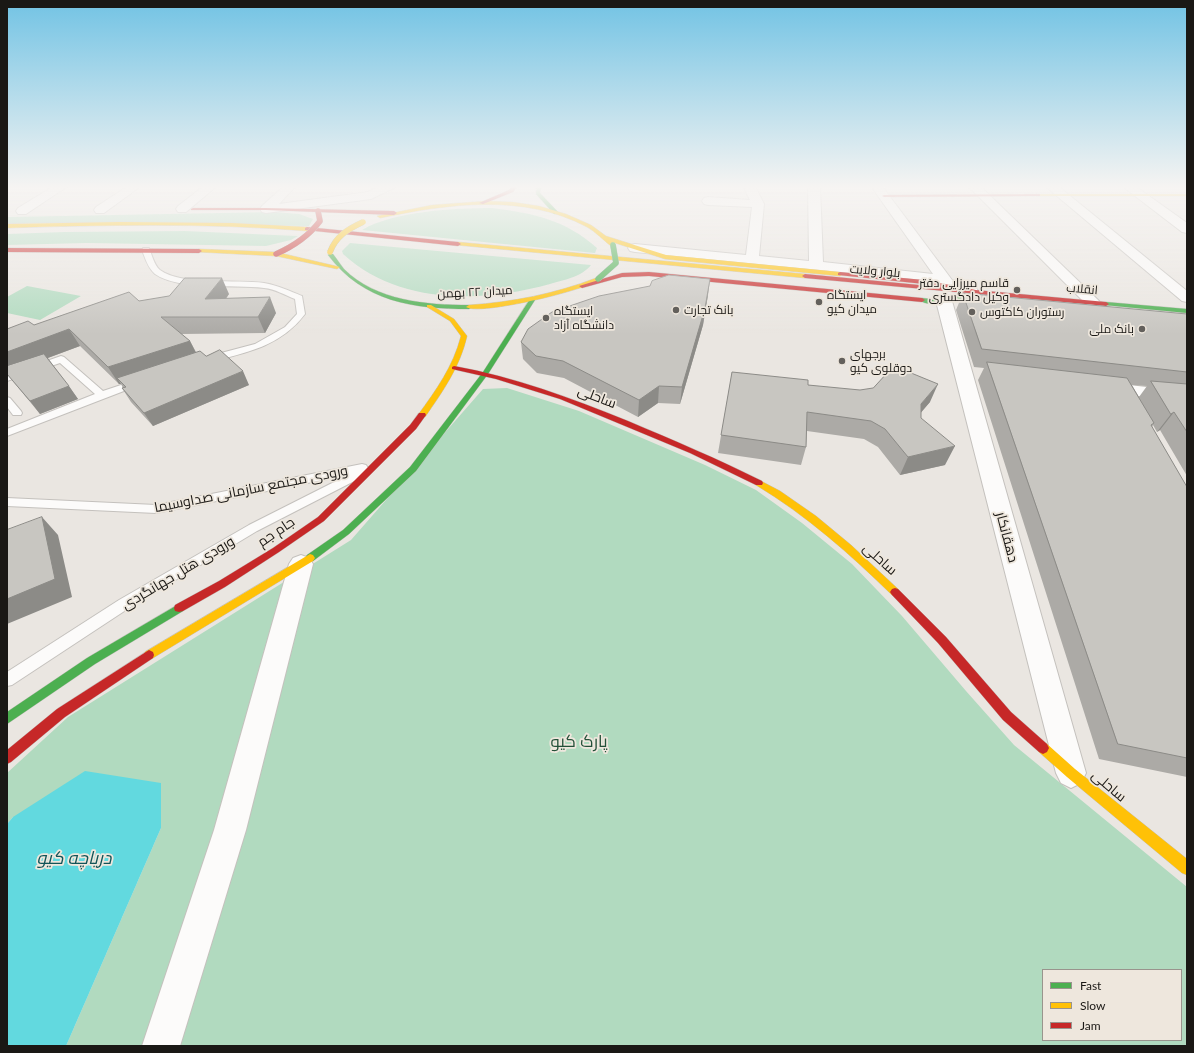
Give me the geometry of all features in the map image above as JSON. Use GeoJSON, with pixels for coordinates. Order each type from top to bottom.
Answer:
{"type":"FeatureCollection","features":[{"type":"Feature","properties":{"kind":"main road"},"geometry":{"type":"LineString","coordinates":[[276,254],[299,243],[310,235]]}},
{"type":"Feature","properties":{"kind":"main road","name":"بلوار ولایت"},"geometry":{"type":"LineString","coordinates":[[312,235],[949,294]]}},
{"type":"Feature","properties":{"kind":"main road","name":"میدان ۲۲ بهمن"},"geometry":{"type":"LineString","coordinates":[[338,235],[332,244],[330,252],[337,267],[353,281],[373,292],[399,300],[429,306],[462,307],[497,305],[532,300],[582,286],[598,279],[616,263],[616,254],[613,245],[602,235]]}},
{"type":"Feature","properties":{"kind":"main road","name":"بلوار ولایت"},"geometry":{"type":"LineString","coordinates":[[368,235],[976,292]]}},
{"type":"Feature","properties":{"kind":"main road"},"geometry":{"type":"LineString","coordinates":[[606,238],[664,257],[924,282],[976,292]]}},
{"type":"Feature","properties":{"kind":"main road"},"geometry":{"type":"LineString","coordinates":[[7,250],[146,250],[276,254],[337,267]]}},
{"type":"Feature","properties":{"kind":"main road"},"geometry":{"type":"LineString","coordinates":[[582,286],[622,275],[649,274],[940,302],[949,294]]}},
{"type":"Feature","properties":{"kind":"main road","name":"انقلاب"},"geometry":{"type":"LineString","coordinates":[[976,292],[1187,310]]}},
{"type":"Feature","properties":{"kind":"main road","name":"انقلاب"},"geometry":{"type":"LineString","coordinates":[[949,294],[1179,320]]}},
{"type":"Feature","properties":{"kind":"main road"},"geometry":{"type":"LineString","coordinates":[[7,758],[61,713],[142,659],[301,564],[346,532],[413,469],[486,373],[532,300]]}},
{"type":"Feature","properties":{"kind":"main road","name":"جام جم"},"geometry":{"type":"LineString","coordinates":[[7,719],[41,693],[127,637],[222,584],[276,550],[321,518],[376,465],[412,427],[433,400],[454,368],[461,354],[464,336],[452,320],[429,306]]}},
{"type":"Feature","properties":{"kind":"main road","name":"ساحلی"},"geometry":{"type":"LineString","coordinates":[[454,368],[486,373],[581,405],[657,436],[738,472],[777,493],[824,529],[878,575],[942,640],[1007,716],[1071,773],[1187,868]]}},
{"type":"Feature","properties":{"kind":"street"},"geometry":{"type":"LineString","coordinates":[[752,259],[755,235]]}},
{"type":"Feature","properties":{"kind":"street"},"geometry":{"type":"LineString","coordinates":[[815,235],[816,265]]}},
{"type":"Feature","properties":{"kind":"street"},"geometry":{"type":"LineString","coordinates":[[910,235],[949,294]]}},
{"type":"Feature","properties":{"kind":"street"},"geometry":{"type":"LineString","coordinates":[[1023,235],[1092,302]]}},
{"type":"Feature","properties":{"kind":"street"},"geometry":{"type":"LineString","coordinates":[[1110,235],[1187,298]]}},
{"type":"Feature","properties":{"kind":"street"},"geometry":{"type":"LineString","coordinates":[[636,248],[926,276],[949,294],[976,292]]}},
{"type":"Feature","properties":{"kind":"street","name":"دهقانکار"},"geometry":{"type":"LineString","coordinates":[[949,294],[971,373],[1071,773]]}},
{"type":"Feature","properties":{"kind":"street"},"geometry":{"type":"LineString","coordinates":[[1090,386],[1187,397]]}},
{"type":"Feature","properties":{"kind":"street"},"geometry":{"type":"LineString","coordinates":[[1122,389],[1133,409]]}},
{"type":"Feature","properties":{"kind":"street"},"geometry":{"type":"LineString","coordinates":[[161,1046],[230,830],[301,564]]}},
{"type":"Feature","properties":{"kind":"lane"},"geometry":{"type":"LineString","coordinates":[[146,250],[153,266],[159,272],[168,276],[183,280],[258,284],[280,289],[300,298],[301,314],[288,329],[258,346],[201,362]]}},
{"type":"Feature","properties":{"kind":"lane"},"geometry":{"type":"LineString","coordinates":[[7,378],[61,359],[102,395]]}},
{"type":"Feature","properties":{"kind":"lane"},"geometry":{"type":"LineString","coordinates":[[7,433],[146,379]]}},
{"type":"Feature","properties":{"kind":"lane"},"geometry":{"type":"LineString","coordinates":[[7,400],[17,413]]}},
{"type":"Feature","properties":{"kind":"lane","name":"ورودی مجتمع سازمانی صداوسیما"},"geometry":{"type":"LineString","coordinates":[[7,502],[156,509],[376,465]]}},
{"type":"Feature","properties":{"kind":"lane","name":"ورودی هتل جهانگردی"},"geometry":{"type":"LineString","coordinates":[[7,680],[124,604],[253,528],[376,465]]}},
{"type":"Feature","properties":{"kind":"green space"},"geometry":{"type":"Polygon","coordinates":[[[7,235],[298,236],[291,240],[266,246],[87,243],[7,245],[7,235]]]}},
{"type":"Feature","properties":{"kind":"green space"},"geometry":{"type":"Polygon","coordinates":[[[414,235],[580,235],[597,248],[595,253],[414,235]]]}},
{"type":"Feature","properties":{"kind":"green space"},"geometry":{"type":"Polygon","coordinates":[[[350,243],[591,265],[583,272],[572,278],[524,290],[469,296],[442,295],[415,291],[389,283],[365,271],[343,254],[342,251],[350,243]]]}},
{"type":"Feature","properties":{"kind":"green space"},"geometry":{"type":"Polygon","coordinates":[[[27,286],[81,296],[40,320],[7,313],[7,297],[27,286]]]}},
{"type":"Feature","properties":{"kind":"green space","name":"پارک کیو"},"geometry":{"type":"Polygon","coordinates":[[[507,388],[579,411],[705,465],[756,490],[802,523],[852,564],[902,616],[1014,745],[1187,887],[1187,1046],[66,1046],[161,828],[13,817],[7,824],[7,773],[68,717],[351,540],[483,389],[507,388]]]}},
{"type":"Feature","properties":{"kind":"water","name":"دریاچه کیو"},"geometry":{"type":"Polygon","coordinates":[[[85,771],[161,783],[161,828],[66,1046],[7,1046],[7,824],[13,817],[85,771]]]}},
{"type":"Feature","properties":{"kind":"building"},"geometry":{"type":"Polygon","coordinates":[[[669,275],[710,279],[705,308],[682,387],[659,386],[639,400],[563,361],[536,356],[521,342],[528,329],[552,312],[599,296],[650,286],[652,281],[669,275]]]}},
{"type":"Feature","properties":{"kind":"building"},"geometry":{"type":"Polygon","coordinates":[[[185,278],[222,278],[205,299],[270,297],[258,317],[161,317],[190,341],[108,367],[69,329],[7,352],[7,329],[28,321],[34,325],[129,292],[139,301],[169,296],[185,278]]]}},
{"type":"Feature","properties":{"kind":"building"},"geometry":{"type":"Polygon","coordinates":[[[963,293],[1187,314],[1187,372],[982,349],[963,293]]]}},
{"type":"Feature","properties":{"kind":"building"},"geometry":{"type":"Polygon","coordinates":[[[220,350],[243,371],[144,413],[122,388],[126,387],[117,378],[200,351],[206,356],[220,350]]]}},
{"type":"Feature","properties":{"kind":"building"},"geometry":{"type":"Polygon","coordinates":[[[44,354],[69,386],[30,401],[7,374],[7,366],[44,354]]]}},
{"type":"Feature","properties":{"kind":"building"},"geometry":{"type":"Polygon","coordinates":[[[987,362],[1127,378],[1154,423],[1151,425],[1187,487],[1187,758],[1118,744],[987,362]]]}},
{"type":"Feature","properties":{"kind":"building"},"geometry":{"type":"Polygon","coordinates":[[[894,366],[938,384],[921,404],[921,418],[955,446],[908,457],[885,429],[871,421],[807,412],[806,447],[721,435],[732,372],[808,380],[808,385],[860,390],[873,388],[894,366]]]}},
{"type":"Feature","properties":{"kind":"building"},"geometry":{"type":"Polygon","coordinates":[[[1151,381],[1187,384],[1187,432],[1174,412],[1171,414],[1151,381]]]}},
{"type":"Feature","properties":{"kind":"building"},"geometry":{"type":"Polygon","coordinates":[[[42,517],[55,579],[7,599],[7,530],[42,517]]]}},
{"type":"Feature","properties":{"kind":"traffic: fast"},"geometry":{"type":"LineString","coordinates":[[598,279],[616,263],[613,245]]}},
{"type":"Feature","properties":{"kind":"traffic: fast"},"geometry":{"type":"LineString","coordinates":[[331,255],[342,270],[357,282],[392,298],[431,306],[469,307]]}},
{"type":"Feature","properties":{"kind":"traffic: fast"},"geometry":{"type":"LineString","coordinates":[[922,300],[940,302],[956,298],[991,301]]}},
{"type":"Feature","properties":{"kind":"traffic: fast"},"geometry":{"type":"LineString","coordinates":[[310,558],[346,532],[413,469],[486,373],[532,300]]}},
{"type":"Feature","properties":{"kind":"traffic: fast"},"geometry":{"type":"LineString","coordinates":[[1106,304],[1187,311]]}},
{"type":"Feature","properties":{"kind":"traffic: fast"},"geometry":{"type":"LineString","coordinates":[[7,719],[48,689],[91,661],[179,608]]}},
{"type":"Feature","properties":{"kind":"traffic: slow"},"geometry":{"type":"LineString","coordinates":[[330,252],[332,246],[341,235]]}},
{"type":"Feature","properties":{"kind":"traffic: slow"},"geometry":{"type":"LineString","coordinates":[[601,235],[613,245]]}},
{"type":"Feature","properties":{"kind":"traffic: slow"},"geometry":{"type":"LineString","coordinates":[[606,238],[665,257],[840,274]]}},
{"type":"Feature","properties":{"kind":"traffic: slow"},"geometry":{"type":"LineString","coordinates":[[458,244],[805,276]]}},
{"type":"Feature","properties":{"kind":"traffic: slow"},"geometry":{"type":"LineString","coordinates":[[199,251],[276,254],[337,267]]}},
{"type":"Feature","properties":{"kind":"traffic: slow"},"geometry":{"type":"LineString","coordinates":[[469,307],[535,299],[598,279]]}},
{"type":"Feature","properties":{"kind":"traffic: slow"},"geometry":{"type":"LineString","coordinates":[[422,415],[448,378],[457,358],[464,336],[452,320],[429,306]]}},
{"type":"Feature","properties":{"kind":"traffic: slow"},"geometry":{"type":"LineString","coordinates":[[759,483],[777,493],[830,533],[865,563],[895,592]]}},
{"type":"Feature","properties":{"kind":"traffic: slow"},"geometry":{"type":"LineString","coordinates":[[149,655],[310,558]]}},
{"type":"Feature","properties":{"kind":"traffic: slow"},"geometry":{"type":"LineString","coordinates":[[1043,748],[1071,773],[1187,868]]}},
{"type":"Feature","properties":{"kind":"traffic: jam"},"geometry":{"type":"LineString","coordinates":[[276,254],[295,245],[308,235]]}},
{"type":"Feature","properties":{"kind":"traffic: jam"},"geometry":{"type":"LineString","coordinates":[[369,235],[458,244]]}},
{"type":"Feature","properties":{"kind":"traffic: jam"},"geometry":{"type":"LineString","coordinates":[[7,250],[199,251]]}},
{"type":"Feature","properties":{"kind":"traffic: jam"},"geometry":{"type":"LineString","coordinates":[[582,286],[622,275],[649,274],[922,300]]}},
{"type":"Feature","properties":{"kind":"traffic: jam"},"geometry":{"type":"LineString","coordinates":[[840,274],[924,282],[976,292],[1106,304]]}},
{"type":"Feature","properties":{"kind":"traffic: jam"},"geometry":{"type":"LineString","coordinates":[[805,276],[976,292]]}},
{"type":"Feature","properties":{"kind":"traffic: jam"},"geometry":{"type":"LineString","coordinates":[[454,368],[498,377],[541,390],[693,451],[759,483]]}},
{"type":"Feature","properties":{"kind":"traffic: jam"},"geometry":{"type":"LineString","coordinates":[[179,608],[222,584],[276,550],[321,519],[413,427],[422,415]]}},
{"type":"Feature","properties":{"kind":"traffic: jam"},"geometry":{"type":"LineString","coordinates":[[895,592],[942,640],[1007,716],[1043,748]]}},
{"type":"Feature","properties":{"kind":"traffic: jam"},"geometry":{"type":"LineString","coordinates":[[7,758],[61,713],[149,655]]}},
{"type":"Feature","properties":{"kind":"place","name":"قاسم میرزایی دفتر وکیل دادگستری"},"geometry":{"type":"Point","coordinates":[1017,290]}},
{"type":"Feature","properties":{"kind":"place","name":"ایستگاه میدان کیو"},"geometry":{"type":"Point","coordinates":[819,302]}},
{"type":"Feature","properties":{"kind":"place","name":"بانک تجارت"},"geometry":{"type":"Point","coordinates":[676,310]}},
{"type":"Feature","properties":{"kind":"place","name":"رستوران کاکتوس"},"geometry":{"type":"Point","coordinates":[972,312]}},
{"type":"Feature","properties":{"kind":"place","name":"ایستگاه دانشگاه آزاد"},"geometry":{"type":"Point","coordinates":[546,318]}},
{"type":"Feature","properties":{"kind":"place","name":"بانک ملی"},"geometry":{"type":"Point","coordinates":[1142,329]}},
{"type":"Feature","properties":{"kind":"place","name":"برجهای دوقلوی کیو"},"geometry":{"type":"Point","coordinates":[842,361]}}]}
